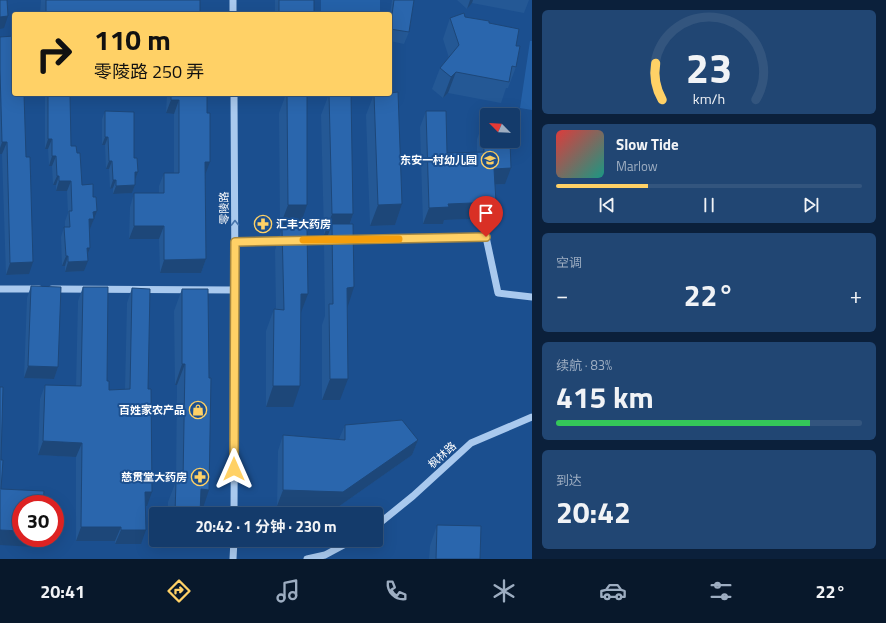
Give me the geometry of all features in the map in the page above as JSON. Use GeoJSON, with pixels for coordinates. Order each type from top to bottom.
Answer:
{"type":"FeatureCollection","features":[{"type":"Feature","properties":{"kind":"street"},"geometry":{"type":"LineString","coordinates":[[233,0],[233,12]]}},
{"type":"Feature","properties":{"kind":"street","name":"零陵路"},"geometry":{"type":"LineString","coordinates":[[234,96],[234,507]]}},
{"type":"Feature","properties":{"kind":"street"},"geometry":{"type":"LineString","coordinates":[[235,242],[486,237],[498,293],[532,297]]}},
{"type":"Feature","properties":{"kind":"street"},"geometry":{"type":"LineString","coordinates":[[0,289],[235,290]]}},
{"type":"Feature","properties":{"kind":"street","name":"枫林路"},"geometry":{"type":"LineString","coordinates":[[383,520],[413,496],[471,444],[532,417]]}},
{"type":"Feature","properties":{"kind":"street"},"geometry":{"type":"LineString","coordinates":[[234,547],[234,559]]}},
{"type":"Feature","properties":{"kind":"street"},"geometry":{"type":"LineString","coordinates":[[307,559],[325,556],[341,547]]}},
{"type":"Feature","properties":{"kind":"shaded area"},"geometry":{"type":"Polygon","coordinates":[[[321,0],[380,0],[380,12],[321,12],[321,0]]]}},
{"type":"Feature","properties":{"kind":"shaded area"},"geometry":{"type":"Polygon","coordinates":[[[530,41],[532,41],[532,110],[520,108],[530,41]]]}},
{"type":"Feature","properties":{"kind":"building"},"geometry":{"type":"Polygon","coordinates":[[[0,0],[7,0],[8,16],[0,17],[0,0]]]}},
{"type":"Feature","properties":{"kind":"building"},"geometry":{"type":"Polygon","coordinates":[[[46,0],[200,0],[200,12],[46,12],[46,0]]]}},
{"type":"Feature","properties":{"kind":"building"},"geometry":{"type":"Polygon","coordinates":[[[279,0],[314,0],[314,12],[279,12],[279,0]]]}},
{"type":"Feature","properties":{"kind":"building"},"geometry":{"type":"Polygon","coordinates":[[[394,0],[414,0],[409,32],[392,29],[394,0]]]}},
{"type":"Feature","properties":{"kind":"building"},"geometry":{"type":"Polygon","coordinates":[[[464,13],[465,17],[489,21],[489,23],[519,29],[516,46],[520,46],[516,67],[512,66],[509,82],[456,72],[451,77],[440,68],[459,45],[450,18],[464,13]]]}},
{"type":"Feature","properties":{"kind":"building"},"geometry":{"type":"Polygon","coordinates":[[[12,36],[12,96],[24,96],[26,157],[30,157],[33,262],[10,263],[7,142],[2,142],[0,37],[12,36]]]}},
{"type":"Feature","properties":{"kind":"building"},"geometry":{"type":"Polygon","coordinates":[[[398,92],[402,204],[378,205],[374,96],[392,96],[392,93],[398,92]]]}},
{"type":"Feature","properties":{"kind":"building"},"geometry":{"type":"Polygon","coordinates":[[[48,96],[70,96],[71,146],[76,146],[77,153],[80,153],[82,185],[93,184],[93,197],[96,197],[97,211],[93,212],[94,219],[89,219],[90,248],[87,248],[88,261],[68,262],[68,256],[66,256],[64,227],[70,227],[69,211],[72,211],[71,181],[59,181],[59,176],[57,176],[56,156],[52,156],[52,139],[48,139],[48,96]]]}},
{"type":"Feature","properties":{"kind":"building"},"geometry":{"type":"Polygon","coordinates":[[[171,96],[207,96],[207,113],[210,113],[210,162],[205,162],[206,259],[164,260],[164,226],[134,226],[134,193],[164,193],[164,173],[179,173],[179,100],[171,100],[171,96]]]}},
{"type":"Feature","properties":{"kind":"building"},"geometry":{"type":"Polygon","coordinates":[[[287,96],[307,96],[307,205],[288,205],[287,96]]]}},
{"type":"Feature","properties":{"kind":"building"},"geometry":{"type":"Polygon","coordinates":[[[329,96],[351,96],[353,214],[332,214],[329,96]]]}},
{"type":"Feature","properties":{"kind":"building"},"geometry":{"type":"Polygon","coordinates":[[[105,111],[134,112],[134,158],[137,158],[138,172],[135,172],[135,185],[116,186],[116,180],[113,180],[112,161],[109,161],[108,137],[105,137],[105,111]]]}},
{"type":"Feature","properties":{"kind":"building"},"geometry":{"type":"Polygon","coordinates":[[[426,111],[446,111],[447,153],[484,152],[484,148],[510,148],[511,168],[494,169],[496,202],[448,204],[449,207],[429,208],[426,111]]]}},
{"type":"Feature","properties":{"kind":"building"},"geometry":{"type":"Polygon","coordinates":[[[332,224],[353,224],[354,287],[347,288],[348,379],[330,379],[329,304],[333,304],[332,224]]]}},
{"type":"Feature","properties":{"kind":"building"},"geometry":{"type":"Polygon","coordinates":[[[282,228],[307,228],[308,294],[301,294],[300,386],[273,386],[274,309],[284,310],[282,228]]]}},
{"type":"Feature","properties":{"kind":"building"},"geometry":{"type":"Polygon","coordinates":[[[31,286],[61,287],[58,367],[28,366],[31,286]]]}},
{"type":"Feature","properties":{"kind":"building"},"geometry":{"type":"Polygon","coordinates":[[[83,287],[108,287],[107,381],[109,381],[109,390],[130,389],[132,288],[150,289],[148,389],[151,389],[152,492],[145,492],[146,530],[121,530],[121,527],[81,527],[82,443],[43,441],[45,385],[81,386],[83,287]]]}},
{"type":"Feature","properties":{"kind":"building"},"geometry":{"type":"Polygon","coordinates":[[[182,289],[208,289],[209,378],[211,378],[209,490],[201,489],[200,507],[175,507],[176,481],[183,481],[185,364],[182,364],[182,289]]]}},
{"type":"Feature","properties":{"kind":"building"},"geometry":{"type":"Polygon","coordinates":[[[0,387],[3,387],[1,460],[3,460],[1,489],[44,491],[44,495],[12,495],[12,531],[0,530],[0,387]]]}},
{"type":"Feature","properties":{"kind":"building"},"geometry":{"type":"Polygon","coordinates":[[[402,420],[418,440],[343,492],[283,490],[283,435],[345,440],[345,425],[402,420]]]}},
{"type":"Feature","properties":{"kind":"building"},"geometry":{"type":"Polygon","coordinates":[[[437,525],[481,526],[480,559],[436,559],[437,525]]]}},
{"type":"Feature","properties":{"kind":"slow traffic"},"geometry":{"type":"LineString","coordinates":[[303,240],[399,239]]}},
{"type":"Feature","properties":{"kind":"place","name":"东安一村幼儿园"},"geometry":{"type":"Point","coordinates":[490,160]}},
{"type":"Feature","properties":{"kind":"place","name":"汇丰大药房"},"geometry":{"type":"Point","coordinates":[263,224]}},
{"type":"Feature","properties":{"kind":"place","name":"百姓家农产品"},"geometry":{"type":"Point","coordinates":[198,410]}},
{"type":"Feature","properties":{"kind":"place","name":"慈贯堂大药房"},"geometry":{"type":"Point","coordinates":[200,477]}},
{"type":"Feature","properties":{"kind":"route"},"geometry":{"type":"LineString","coordinates":[[234,469],[235,242],[486,237]]}}]}
